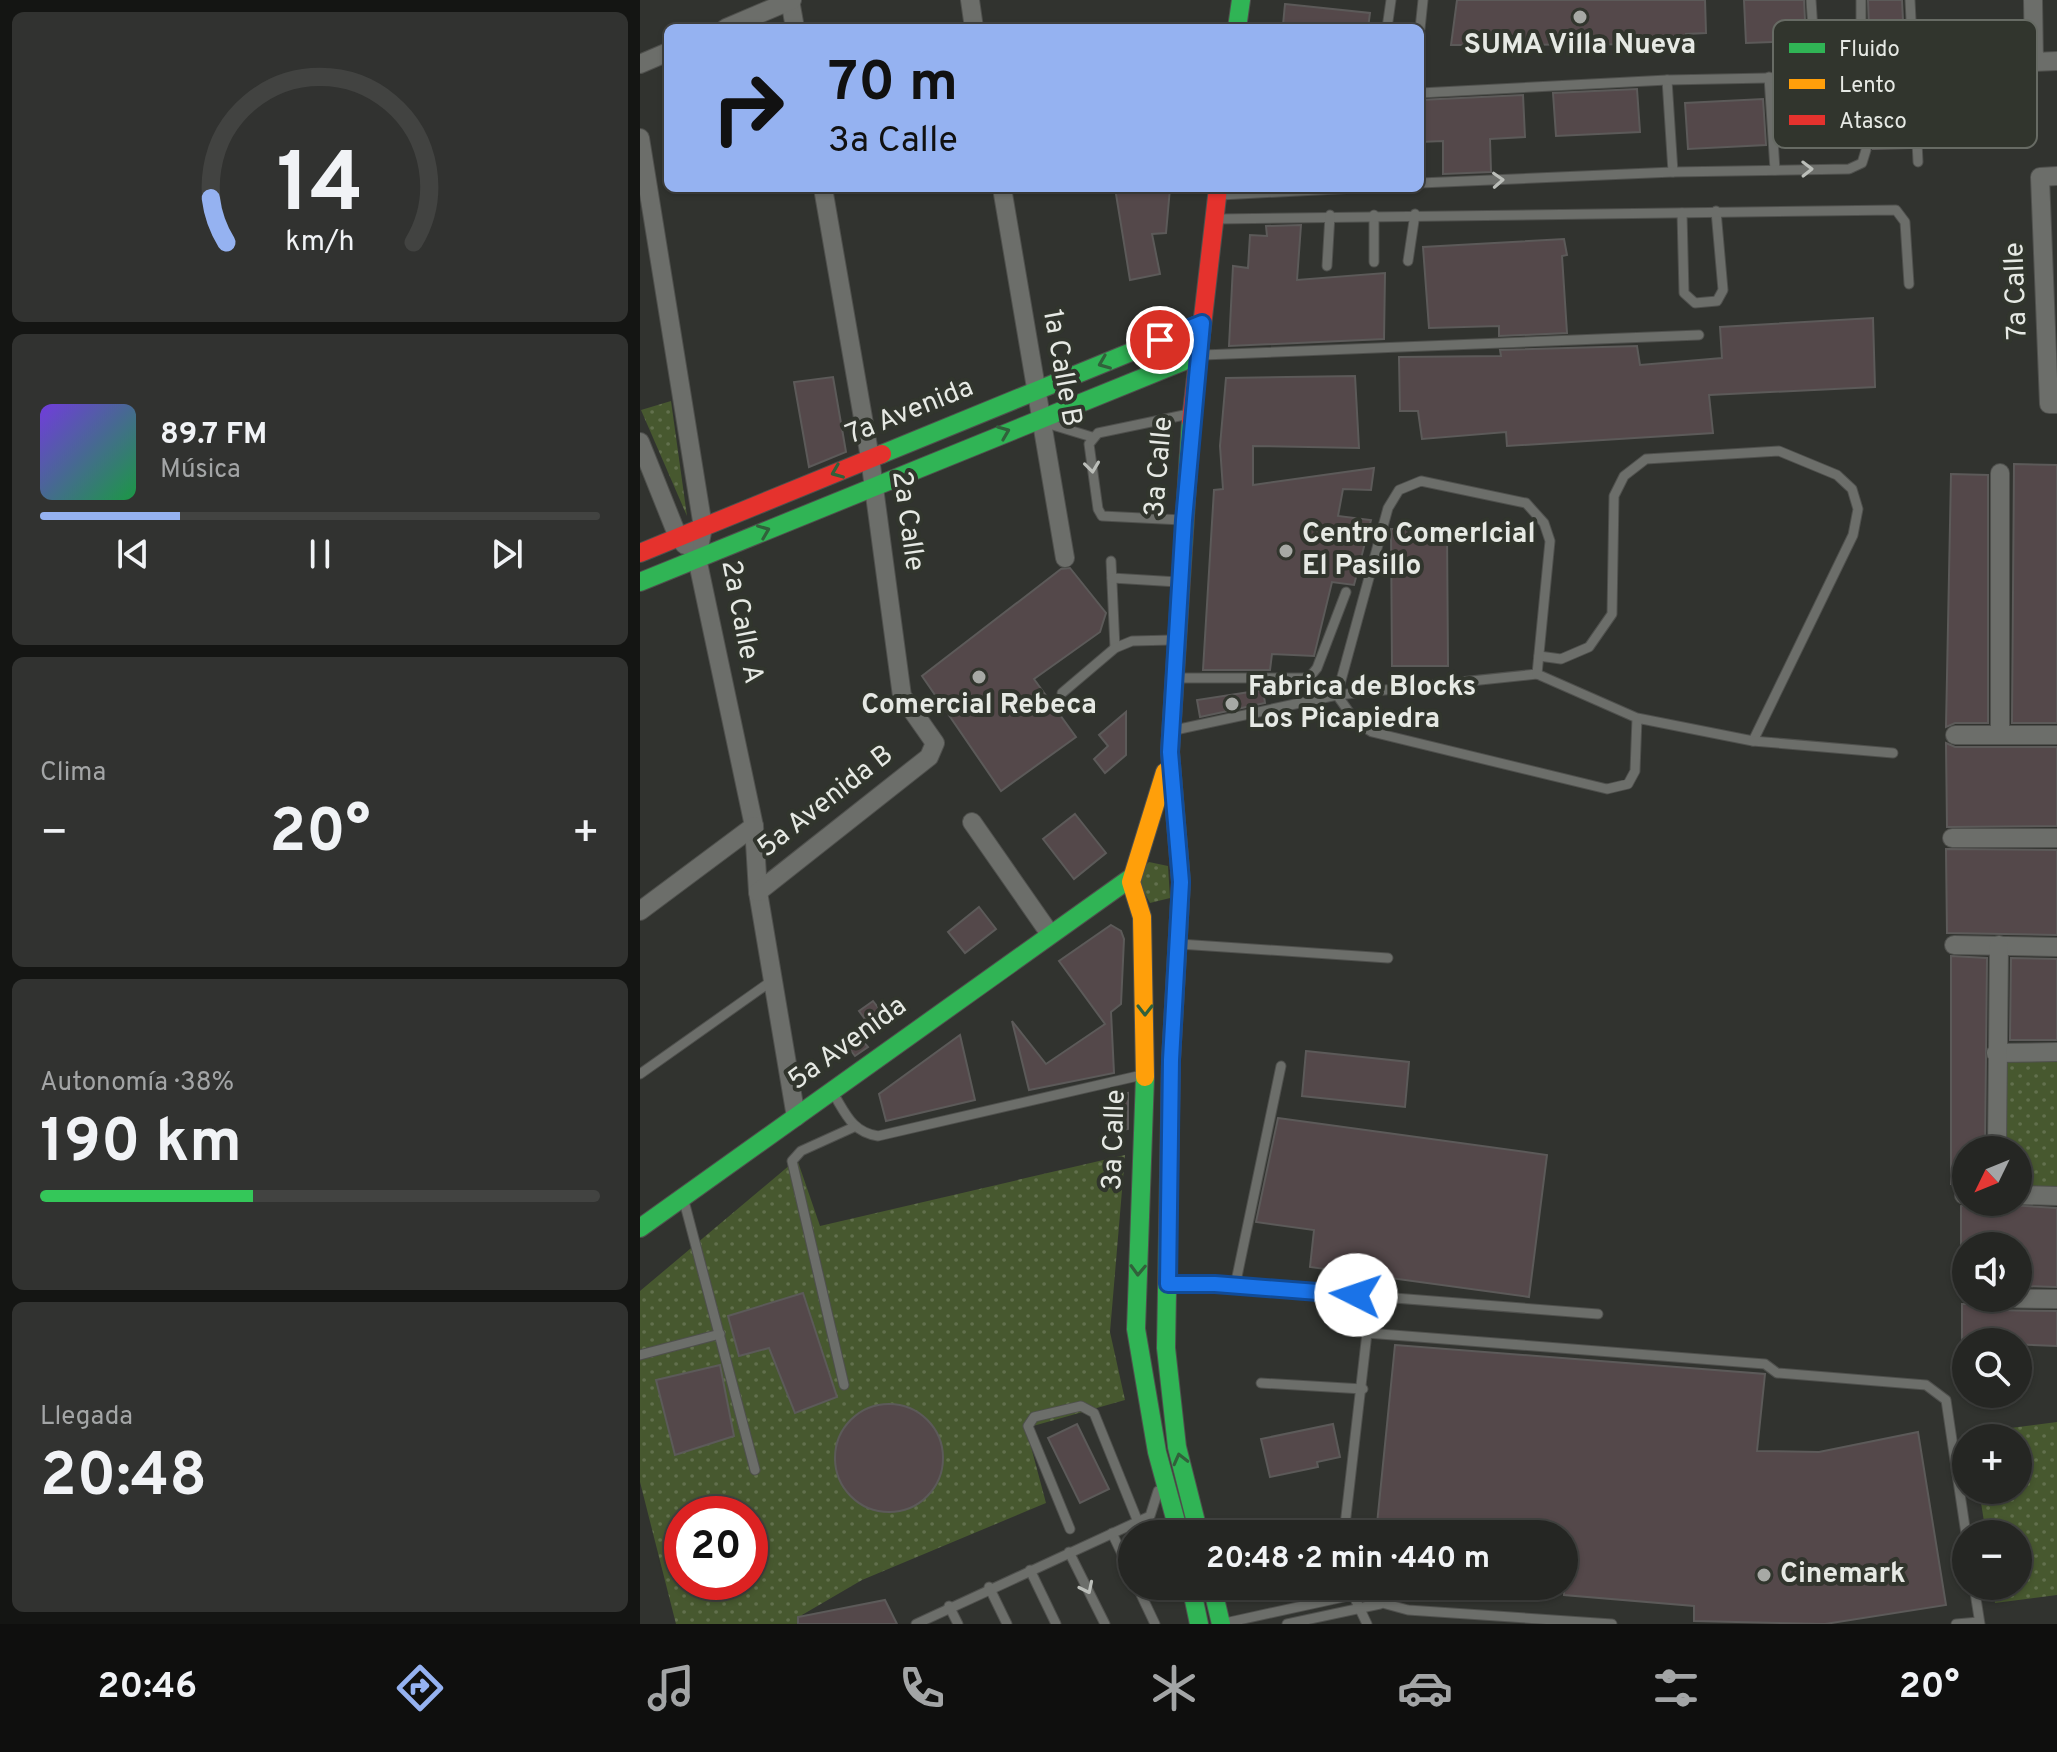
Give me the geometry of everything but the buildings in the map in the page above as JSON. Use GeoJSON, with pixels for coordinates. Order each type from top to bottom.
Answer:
{"type":"FeatureCollection","features":[{"type":"Feature","properties":{"kind":"main road"},"geometry":{"type":"LineString","coordinates":[[1238,24],[1241,0]]}},
{"type":"Feature","properties":{"kind":"main road","name":"3a Calle"},"geometry":{"type":"LineString","coordinates":[[1200,1520],[1177,1447],[1166,1348],[1179,875],[1170,752],[1192,413],[1218,192]]}},
{"type":"Feature","properties":{"kind":"main road","name":"7a Avenida"},"geometry":{"type":"LineString","coordinates":[[640,553],[1202,323]]}},
{"type":"Feature","properties":{"kind":"main road","name":"7a Avenida"},"geometry":{"type":"LineString","coordinates":[[640,582],[1199,355]]}},
{"type":"Feature","properties":{"kind":"main road","name":"3a Calle"},"geometry":{"type":"LineString","coordinates":[[1170,752],[1131,887],[1140,907],[1144,932],[1145,1075],[1136,1329],[1172,1520]]}},
{"type":"Feature","properties":{"kind":"main road"},"geometry":{"type":"LineString","coordinates":[[1135,871],[1151,857],[1162,857],[1170,861],[1179,875]]}},
{"type":"Feature","properties":{"kind":"main road","name":"5a Avenida"},"geometry":{"type":"LineString","coordinates":[[640,1228],[1135,871]]}},
{"type":"Feature","properties":{"kind":"main road"},"geometry":{"type":"LineString","coordinates":[[1089,906],[1121,903],[1134,913],[1144,932]]}},
{"type":"Feature","properties":{"kind":"main road"},"geometry":{"type":"LineString","coordinates":[[1194,1600],[1199,1624]]}},
{"type":"Feature","properties":{"kind":"main road"},"geometry":{"type":"LineString","coordinates":[[1215,1600],[1221,1624]]}},
{"type":"Feature","properties":{"kind":"street"},"geometry":{"type":"LineString","coordinates":[[735,24],[791,0],[794,24]]}},
{"type":"Feature","properties":{"kind":"street"},"geometry":{"type":"LineString","coordinates":[[970,0],[973,24]]}},
{"type":"Feature","properties":{"kind":"street"},"geometry":{"type":"LineString","coordinates":[[2033,0],[2033,20]]}},
{"type":"Feature","properties":{"kind":"street"},"geometry":{"type":"LineString","coordinates":[[640,64],[664,54]]}},
{"type":"Feature","properties":{"kind":"street"},"geometry":{"type":"LineString","coordinates":[[2037,62],[2057,61]]}},
{"type":"Feature","properties":{"kind":"street","name":"2a Calle A"},"geometry":{"type":"LineString","coordinates":[[640,138],[703,527],[697,558],[754,826],[758,892],[796,1117]]}},
{"type":"Feature","properties":{"kind":"street","name":"7a Calle"},"geometry":{"type":"LineString","coordinates":[[2048,176],[2053,404]]}},
{"type":"Feature","properties":{"kind":"street","name":"2a Calle"},"geometry":{"type":"LineString","coordinates":[[824,192],[870,458],[902,696],[935,743],[929,757]]}},
{"type":"Feature","properties":{"kind":"street","name":"1a Calle B"},"geometry":{"type":"LineString","coordinates":[[1003,192],[1065,558]]}},
{"type":"Feature","properties":{"kind":"street"},"geometry":{"type":"LineString","coordinates":[[640,442],[678,537],[697,558]]}},
{"type":"Feature","properties":{"kind":"street"},"geometry":{"type":"LineString","coordinates":[[2000,473],[2000,734]]}},
{"type":"Feature","properties":{"kind":"street"},"geometry":{"type":"LineString","coordinates":[[1955,735],[2057,735]]}},
{"type":"Feature","properties":{"kind":"street","name":"5a Avenida B"},"geometry":{"type":"LineString","coordinates":[[758,892],[929,757]]}},
{"type":"Feature","properties":{"kind":"street"},"geometry":{"type":"LineString","coordinates":[[972,822],[1050,934]]}},
{"type":"Feature","properties":{"kind":"street"},"geometry":{"type":"LineString","coordinates":[[640,911],[754,826]]}},
{"type":"Feature","properties":{"kind":"street"},"geometry":{"type":"LineString","coordinates":[[1952,838],[2057,838]]}},
{"type":"Feature","properties":{"kind":"street"},"geometry":{"type":"LineString","coordinates":[[1954,945],[2057,947]]}},
{"type":"Feature","properties":{"kind":"street"},"geometry":{"type":"LineString","coordinates":[[1997,1136],[1999,945]]}},
{"type":"Feature","properties":{"kind":"street"},"geometry":{"type":"LineString","coordinates":[[1996,1053],[2057,1052]]}},
{"type":"Feature","properties":{"kind":"street"},"geometry":{"type":"LineString","coordinates":[[2032,1195],[2057,1196]]}},
{"type":"Feature","properties":{"kind":"street"},"geometry":{"type":"LineString","coordinates":[[2032,1299],[2057,1299]]}},
{"type":"Feature","properties":{"kind":"lane"},"geometry":{"type":"LineString","coordinates":[[1387,24],[1389,0]]}},
{"type":"Feature","properties":{"kind":"lane"},"geometry":{"type":"LineString","coordinates":[[1421,24],[1423,0]]}},
{"type":"Feature","properties":{"kind":"lane"},"geometry":{"type":"LineString","coordinates":[[1811,0],[1812,20]]}},
{"type":"Feature","properties":{"kind":"lane"},"geometry":{"type":"LineString","coordinates":[[1910,0],[1911,20]]}},
{"type":"Feature","properties":{"kind":"lane"},"geometry":{"type":"LineString","coordinates":[[1769,77],[1773,139]]}},
{"type":"Feature","properties":{"kind":"lane"},"geometry":{"type":"LineString","coordinates":[[1424,93],[1773,77]]}},
{"type":"Feature","properties":{"kind":"lane"},"geometry":{"type":"LineString","coordinates":[[1667,80],[1673,172]]}},
{"type":"Feature","properties":{"kind":"lane"},"geometry":{"type":"LineString","coordinates":[[1774,148],[1775,170]]}},
{"type":"Feature","properties":{"kind":"lane"},"geometry":{"type":"LineString","coordinates":[[1424,183],[1673,172],[1849,169],[1862,163],[1866,148]]}},
{"type":"Feature","properties":{"kind":"lane"},"geometry":{"type":"LineString","coordinates":[[1917,148],[1918,162]]}},
{"type":"Feature","properties":{"kind":"lane"},"geometry":{"type":"LineString","coordinates":[[1214,219],[1330,215],[1896,210],[1905,222],[1909,284]]}},
{"type":"Feature","properties":{"kind":"lane"},"geometry":{"type":"LineString","coordinates":[[1682,213],[1684,293],[1695,303],[1717,301],[1723,290],[1716,211]]}},
{"type":"Feature","properties":{"kind":"lane"},"geometry":{"type":"LineString","coordinates":[[1408,261],[1415,214]]}},
{"type":"Feature","properties":{"kind":"lane"},"geometry":{"type":"LineString","coordinates":[[1327,266],[1330,215]]}},
{"type":"Feature","properties":{"kind":"lane"},"geometry":{"type":"LineString","coordinates":[[1374,215],[1374,262]]}},
{"type":"Feature","properties":{"kind":"lane"},"geometry":{"type":"LineString","coordinates":[[1199,355],[1699,335]]}},
{"type":"Feature","properties":{"kind":"lane"},"geometry":{"type":"LineString","coordinates":[[1184,520],[1102,516],[1098,509],[1089,444],[1098,433],[1192,413]]}},
{"type":"Feature","properties":{"kind":"lane"},"geometry":{"type":"LineString","coordinates":[[1041,419],[1092,437]]}},
{"type":"Feature","properties":{"kind":"lane"},"geometry":{"type":"LineString","coordinates":[[1539,656],[1561,659],[1589,647],[1612,614],[1614,496],[1624,476],[1646,459],[1779,451],[1837,475],[1852,489],[1858,509],[1853,535],[1753,741]]}},
{"type":"Feature","properties":{"kind":"lane"},"geometry":{"type":"LineString","coordinates":[[1337,695],[1388,508],[1399,490],[1421,481],[1526,503],[1544,523],[1550,541],[1537,674]]}},
{"type":"Feature","properties":{"kind":"lane"},"geometry":{"type":"LineString","coordinates":[[1111,561],[1115,648]]}},
{"type":"Feature","properties":{"kind":"lane"},"geometry":{"type":"LineString","coordinates":[[1112,578],[1181,582]]}},
{"type":"Feature","properties":{"kind":"lane"},"geometry":{"type":"LineString","coordinates":[[1176,678],[1309,678],[1317,668],[1346,592]]}},
{"type":"Feature","properties":{"kind":"lane"},"geometry":{"type":"LineString","coordinates":[[1062,693],[1115,648],[1132,641],[1177,640]]}},
{"type":"Feature","properties":{"kind":"lane"},"geometry":{"type":"LineString","coordinates":[[1172,731],[1337,695],[1537,674],[1637,718],[1753,741],[1893,753]]}},
{"type":"Feature","properties":{"kind":"lane"},"geometry":{"type":"LineString","coordinates":[[1337,695],[1356,722],[1372,732],[1607,789],[1628,784],[1635,771],[1637,718]]}},
{"type":"Feature","properties":{"kind":"lane"},"geometry":{"type":"LineString","coordinates":[[1176,943],[1388,958]]}},
{"type":"Feature","properties":{"kind":"lane"},"geometry":{"type":"LineString","coordinates":[[640,1074],[773,980]]}},
{"type":"Feature","properties":{"kind":"lane"},"geometry":{"type":"LineString","coordinates":[[1235,1286],[1281,1066]]}},
{"type":"Feature","properties":{"kind":"lane"},"geometry":{"type":"LineString","coordinates":[[831,1090],[854,1127],[862,1134],[878,1136],[1145,1075]]}},
{"type":"Feature","properties":{"kind":"lane"},"geometry":{"type":"LineString","coordinates":[[844,1385],[792,1161],[801,1151],[854,1127]]}},
{"type":"Feature","properties":{"kind":"lane"},"geometry":{"type":"LineString","coordinates":[[683,1198],[755,1470]]}},
{"type":"Feature","properties":{"kind":"lane"},"geometry":{"type":"LineString","coordinates":[[1168,1284],[1235,1286],[1598,1314]]}},
{"type":"Feature","properties":{"kind":"lane"},"geometry":{"type":"LineString","coordinates":[[1346,1520],[1367,1333],[1765,1364],[1777,1373],[1926,1385],[1946,1400],[1964,1520]]}},
{"type":"Feature","properties":{"kind":"lane"},"geometry":{"type":"LineString","coordinates":[[640,1355],[720,1334]]}},
{"type":"Feature","properties":{"kind":"lane"},"geometry":{"type":"LineString","coordinates":[[1261,1383],[1363,1389]]}},
{"type":"Feature","properties":{"kind":"lane"},"geometry":{"type":"LineString","coordinates":[[1070,1529],[1028,1426],[1034,1417],[1081,1406],[1094,1413],[1137,1520]]}},
{"type":"Feature","properties":{"kind":"lane"},"geometry":{"type":"LineString","coordinates":[[1142,1520],[1150,1516],[1163,1475]]}},
{"type":"Feature","properties":{"kind":"lane"},"geometry":{"type":"LineString","coordinates":[[916,1624],[989,1587],[1118,1530]]}},
{"type":"Feature","properties":{"kind":"lane"},"geometry":{"type":"LineString","coordinates":[[1112,1533],[1118,1546]]}},
{"type":"Feature","properties":{"kind":"lane"},"geometry":{"type":"LineString","coordinates":[[1069,1552],[1105,1624]]}},
{"type":"Feature","properties":{"kind":"lane"},"geometry":{"type":"LineString","coordinates":[[1030,1570],[1056,1624]]}},
{"type":"Feature","properties":{"kind":"lane"},"geometry":{"type":"LineString","coordinates":[[989,1587],[1007,1624]]}},
{"type":"Feature","properties":{"kind":"lane"},"geometry":{"type":"LineString","coordinates":[[1144,1600],[1155,1624]]}},
{"type":"Feature","properties":{"kind":"lane"},"geometry":{"type":"LineString","coordinates":[[1221,1624],[1313,1600]]}},
{"type":"Feature","properties":{"kind":"lane"},"geometry":{"type":"LineString","coordinates":[[1357,1600],[1367,1624]]}},
{"type":"Feature","properties":{"kind":"lane"},"geometry":{"type":"LineString","coordinates":[[1372,1600],[1408,1610],[1612,1624]]}},
{"type":"Feature","properties":{"kind":"lane"},"geometry":{"type":"LineString","coordinates":[[1958,1624],[1980,1623],[1976,1600]]}},
{"type":"Feature","properties":{"kind":"lane"},"geometry":{"type":"LineString","coordinates":[[1287,1624],[1363,1611],[1380,1604]]}},
{"type":"Feature","properties":{"kind":"lane"},"geometry":{"type":"LineString","coordinates":[[949,1606],[958,1624]]}},
{"type":"Feature","properties":{"kind":"green space"},"geometry":{"type":"Polygon","coordinates":[[[671,401],[687,516],[641,410],[671,401]]]}},
{"type":"Feature","properties":{"kind":"green space"},"geometry":{"type":"Polygon","coordinates":[[[1149,862],[1168,866],[1170,898],[1150,903],[1135,875],[1149,862]]]}},
{"type":"Feature","properties":{"kind":"green space"},"geometry":{"type":"Polygon","coordinates":[[[2004,1059],[2057,1059],[2057,1187],[2032,1187],[2032,1136],[2003,1136],[2004,1059]]]}},
{"type":"Feature","properties":{"kind":"green space"},"geometry":{"type":"Polygon","coordinates":[[[1125,1155],[1110,1332],[1125,1400],[1026,1428],[1046,1503],[862,1580],[802,1615],[797,1624],[676,1624],[670,1600],[768,1600],[768,1496],[664,1496],[664,1577],[640,1482],[640,1291],[797,1159],[820,1226],[1125,1155]]]}},
{"type":"Feature","properties":{"kind":"green space"},"geometry":{"type":"Polygon","coordinates":[[[2057,1422],[2057,1595],[2032,1598],[2032,1520],[1984,1520],[1981,1504],[2032,1504],[2032,1425],[2057,1422]]]}},
{"type":"Feature","properties":{"kind":"traffic: fast"},"geometry":{"type":"LineString","coordinates":[[1238,24],[1241,0]]}},
{"type":"Feature","properties":{"kind":"traffic: fast"},"geometry":{"type":"LineString","coordinates":[[882,454],[1202,323]]}},
{"type":"Feature","properties":{"kind":"traffic: fast"},"geometry":{"type":"LineString","coordinates":[[640,582],[1199,355]]}},
{"type":"Feature","properties":{"kind":"traffic: fast"},"geometry":{"type":"LineString","coordinates":[[1191,421],[1170,752],[1181,882],[1171,1060],[1166,1348],[1177,1447],[1195,1520]]}},
{"type":"Feature","properties":{"kind":"traffic: fast"},"geometry":{"type":"LineString","coordinates":[[640,1228],[1132,877]]}},
{"type":"Feature","properties":{"kind":"traffic: fast"},"geometry":{"type":"LineString","coordinates":[[1145,1077],[1136,1329],[1157,1452],[1175,1520]]}},
{"type":"Feature","properties":{"kind":"traffic: fast"},"geometry":{"type":"LineString","coordinates":[[1194,1600],[1199,1624]]}},
{"type":"Feature","properties":{"kind":"traffic: fast"},"geometry":{"type":"LineString","coordinates":[[1215,1600],[1221,1624]]}},
{"type":"Feature","properties":{"kind":"traffic: slow"},"geometry":{"type":"LineString","coordinates":[[1145,1077],[1142,917],[1131,882],[1165,772]]}},
{"type":"Feature","properties":{"kind":"traffic: jam"},"geometry":{"type":"LineString","coordinates":[[1191,421],[1218,192]]}},
{"type":"Feature","properties":{"kind":"traffic: jam"},"geometry":{"type":"LineString","coordinates":[[640,553],[882,454]]}},
{"type":"Feature","properties":{"kind":"place","name":"SUMA Villa Nueva"},"geometry":{"type":"Point","coordinates":[1580,17]}},
{"type":"Feature","properties":{"kind":"place","name":"Centro Comerlcial El Pasillo"},"geometry":{"type":"Point","coordinates":[1286,551]}},
{"type":"Feature","properties":{"kind":"place","name":"Comercial Rebeca"},"geometry":{"type":"Point","coordinates":[979,677]}},
{"type":"Feature","properties":{"kind":"place","name":"Fabrica de Blocks Los Picapiedra"},"geometry":{"type":"Point","coordinates":[1232,704]}},
{"type":"Feature","properties":{"kind":"place","name":"Cinemark"},"geometry":{"type":"Point","coordinates":[1764,1575]}},
{"type":"Feature","properties":{"kind":"route"},"geometry":{"type":"LineString","coordinates":[[1160,340],[1202,323],[1184,520],[1170,752],[1181,882],[1177,898],[1171,1060],[1168,1284],[1215,1284],[1356,1295]]}}]}
